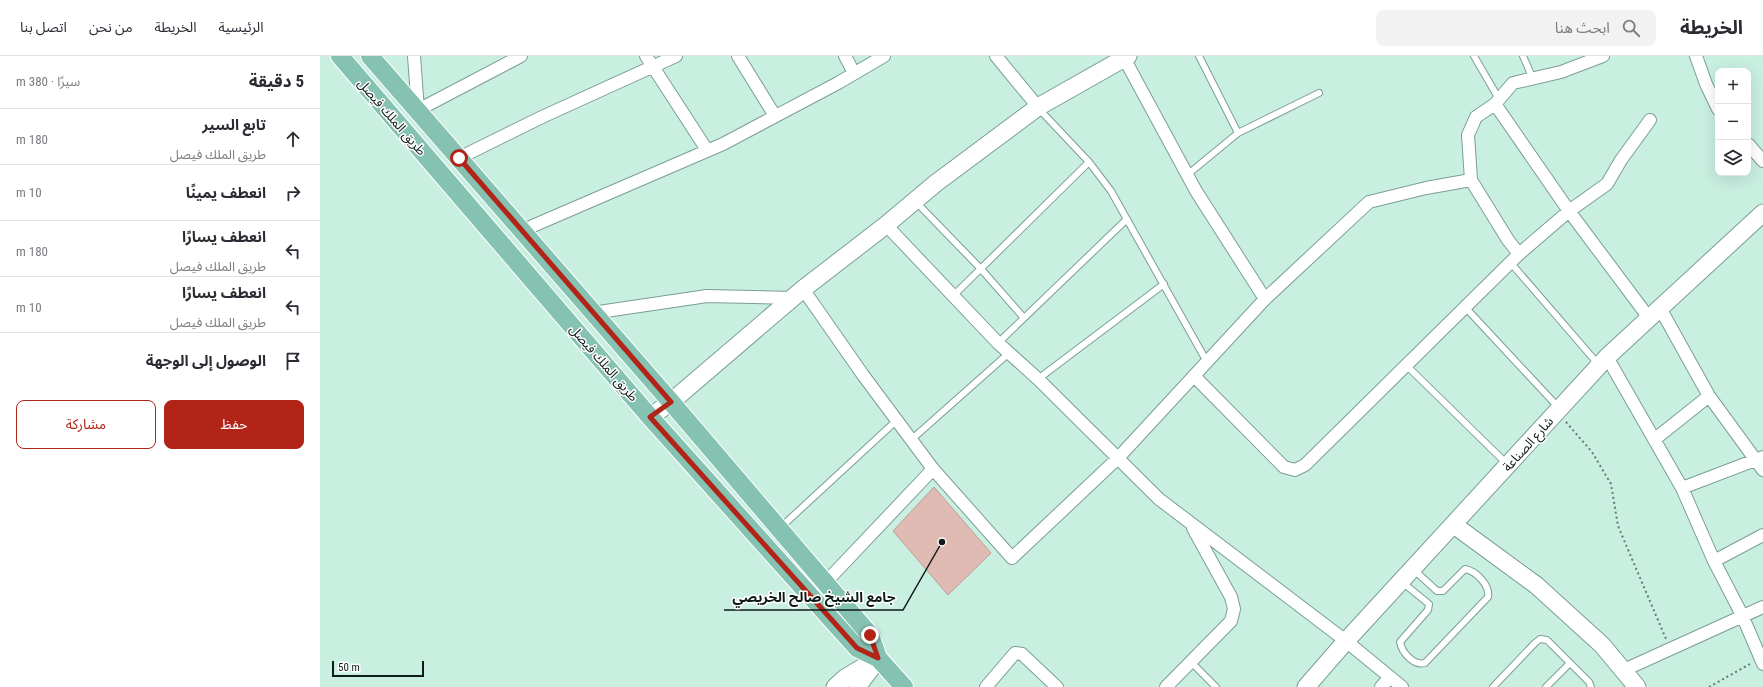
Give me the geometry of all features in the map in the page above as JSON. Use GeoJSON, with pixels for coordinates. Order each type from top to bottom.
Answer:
{"type":"FeatureCollection","features":[{"type":"Feature","properties":{"kind":"main road","name":"طريق الملك فيصل"},"geometry":{"type":"LineString","coordinates":[[340,56],[650,417],[857,648],[878,658],[904,687]]}},
{"type":"Feature","properties":{"kind":"main road","name":"طريق الملك فيصل"},"geometry":{"type":"LineString","coordinates":[[370,56],[671,402],[870,635],[878,658]]}},
{"type":"Feature","properties":{"kind":"street"},"geometry":{"type":"LineString","coordinates":[[414,56],[418,110],[520,56]]}},
{"type":"Feature","properties":{"kind":"street"},"geometry":{"type":"LineString","coordinates":[[646,56],[707,150]]}},
{"type":"Feature","properties":{"kind":"street"},"geometry":{"type":"LineString","coordinates":[[459,158],[542,117],[676,56]]}},
{"type":"Feature","properties":{"kind":"street"},"geometry":{"type":"LineString","coordinates":[[738,56],[775,116]]}},
{"type":"Feature","properties":{"kind":"street"},"geometry":{"type":"LineString","coordinates":[[845,56],[854,73]]}},
{"type":"Feature","properties":{"kind":"street"},"geometry":{"type":"LineString","coordinates":[[521,231],[707,150],[775,116],[884,56]]}},
{"type":"Feature","properties":{"kind":"street"},"geometry":{"type":"LineString","coordinates":[[996,56],[1038,108]]}},
{"type":"Feature","properties":{"kind":"street"},"geometry":{"type":"LineString","coordinates":[[1514,258],[1508,240],[1471,180],[1468,135],[1476,118],[1497,102],[1513,83],[1561,72],[1603,56]]}},
{"type":"Feature","properties":{"kind":"street"},"geometry":{"type":"LineString","coordinates":[[1696,56],[1715,104]]}},
{"type":"Feature","properties":{"kind":"street"},"geometry":{"type":"LineString","coordinates":[[650,417],[671,402],[798,294],[886,225],[936,183],[1038,108],[1122,58],[1187,175],[1265,300]]}},
{"type":"Feature","properties":{"kind":"street"},"geometry":{"type":"LineString","coordinates":[[1497,102],[1569,210],[1654,313],[1709,396],[1760,463],[1682,488]]}},
{"type":"Feature","properties":{"kind":"street"},"geometry":{"type":"LineString","coordinates":[[1194,376],[1284,467],[1295,470],[1305,465],[1514,258],[1569,210],[1607,184],[1621,160],[1650,120]]}},
{"type":"Feature","properties":{"kind":"street"},"geometry":{"type":"LineString","coordinates":[[1751,147],[1763,161]]}},
{"type":"Feature","properties":{"kind":"street"},"geometry":{"type":"LineString","coordinates":[[798,294],[863,375],[933,469],[1012,558],[1118,458],[1265,300],[1369,202],[1426,188],[1471,180]]}},
{"type":"Feature","properties":{"kind":"street","name":"شارع الصناعة"},"geometry":{"type":"LineString","coordinates":[[1306,687],[1346,641],[1402,582],[1603,361],[1763,213]]}},
{"type":"Feature","properties":{"kind":"street"},"geometry":{"type":"LineString","coordinates":[[886,225],[998,343],[1038,379],[1159,499],[1346,641],[1402,687]]}},
{"type":"Feature","properties":{"kind":"street"},"geometry":{"type":"LineString","coordinates":[[592,313],[707,296],[798,294]]}},
{"type":"Feature","properties":{"kind":"street"},"geometry":{"type":"LineString","coordinates":[[1603,361],[1655,438],[1682,488],[1714,561],[1742,616],[1762,661]]}},
{"type":"Feature","properties":{"kind":"street"},"geometry":{"type":"LineString","coordinates":[[1655,438],[1709,396]]}},
{"type":"Feature","properties":{"kind":"street"},"geometry":{"type":"LineString","coordinates":[[826,583],[933,469]]}},
{"type":"Feature","properties":{"kind":"street"},"geometry":{"type":"LineString","coordinates":[[1166,687],[1231,621],[1234,609],[1231,598],[1190,524]]}},
{"type":"Feature","properties":{"kind":"street"},"geometry":{"type":"LineString","coordinates":[[1454,525],[1536,585],[1602,645],[1637,687]]}},
{"type":"Feature","properties":{"kind":"street"},"geometry":{"type":"LineString","coordinates":[[1714,561],[1763,536]]}},
{"type":"Feature","properties":{"kind":"street"},"geometry":{"type":"LineString","coordinates":[[1624,670],[1763,607]]}},
{"type":"Feature","properties":{"kind":"street"},"geometry":{"type":"LineString","coordinates":[[986,687],[1015,654],[1022,654],[1057,687]]}},
{"type":"Feature","properties":{"kind":"street"},"geometry":{"type":"LineString","coordinates":[[835,687],[845,678],[878,658]]}},
{"type":"Feature","properties":{"kind":"street"},"geometry":{"type":"LineString","coordinates":[[857,687],[878,658]]}},
{"type":"Feature","properties":{"kind":"street"},"geometry":{"type":"LineString","coordinates":[[1381,687],[1390,677]]}},
{"type":"Feature","properties":{"kind":"lane"},"geometry":{"type":"LineString","coordinates":[[1199,56],[1238,132]]}},
{"type":"Feature","properties":{"kind":"lane"},"geometry":{"type":"LineString","coordinates":[[1474,56],[1497,102]]}},
{"type":"Feature","properties":{"kind":"lane"},"geometry":{"type":"LineString","coordinates":[[1523,56],[1533,79]]}},
{"type":"Feature","properties":{"kind":"lane"},"geometry":{"type":"LineString","coordinates":[[1187,175],[1238,132],[1319,93]]}},
{"type":"Feature","properties":{"kind":"lane"},"geometry":{"type":"LineString","coordinates":[[1038,108],[1089,162],[1111,191],[1207,362]]}},
{"type":"Feature","properties":{"kind":"lane"},"geometry":{"type":"LineString","coordinates":[[953,296],[1089,162]]}},
{"type":"Feature","properties":{"kind":"lane"},"geometry":{"type":"LineString","coordinates":[[915,201],[981,269],[1024,318]]}},
{"type":"Feature","properties":{"kind":"lane"},"geometry":{"type":"LineString","coordinates":[[998,343],[1127,219]]}},
{"type":"Feature","properties":{"kind":"lane"},"geometry":{"type":"LineString","coordinates":[[1514,258],[1603,361]]}},
{"type":"Feature","properties":{"kind":"lane"},"geometry":{"type":"LineString","coordinates":[[1038,379],[1164,284]]}},
{"type":"Feature","properties":{"kind":"lane"},"geometry":{"type":"LineString","coordinates":[[1464,307],[1558,410]]}},
{"type":"Feature","properties":{"kind":"lane"},"geometry":{"type":"LineString","coordinates":[[911,440],[1009,354]]}},
{"type":"Feature","properties":{"kind":"lane"},"geometry":{"type":"LineString","coordinates":[[1406,365],[1508,465]]}},
{"type":"Feature","properties":{"kind":"lane"},"geometry":{"type":"LineString","coordinates":[[779,529],[897,420]]}},
{"type":"Feature","properties":{"kind":"lane"},"geometry":{"type":"LineString","coordinates":[[1402,582],[1429,604],[1428,610],[1400,642],[1401,649],[1416,663],[1426,663],[1488,597],[1489,591],[1486,585],[1470,570],[1465,568],[1447,588],[1443,591],[1437,591],[1414,568]]}},
{"type":"Feature","properties":{"kind":"lane"},"geometry":{"type":"LineString","coordinates":[[1493,687],[1540,639],[1547,640],[1589,682],[1592,687]]}},
{"type":"Feature","properties":{"kind":"lane"},"geometry":{"type":"LineString","coordinates":[[1191,662],[1216,687]]}},
{"type":"Feature","properties":{"kind":"lane"},"geometry":{"type":"LineString","coordinates":[[1546,687],[1570,663]]}},
{"type":"Feature","properties":{"kind":"path"},"geometry":{"type":"LineString","coordinates":[[1558,410],[1592,452],[1611,484],[1618,526],[1670,649]]}},
{"type":"Feature","properties":{"kind":"path"},"geometry":{"type":"LineString","coordinates":[[1709,687],[1762,661]]}},
{"type":"Feature","properties":{"kind":"building"},"geometry":{"type":"Polygon","coordinates":[[[934,487],[991,553],[948,595],[893,531],[934,487]]]}},
{"type":"Feature","properties":{"kind":"place","name":"جامع الشيخ صالح الخريصي"},"geometry":{"type":"Point","coordinates":[942,542]}},
{"type":"Feature","properties":{"kind":"route"},"geometry":{"type":"LineString","coordinates":[[459,158],[592,313],[671,402],[650,417],[857,648],[878,658],[870,635]]}}]}
